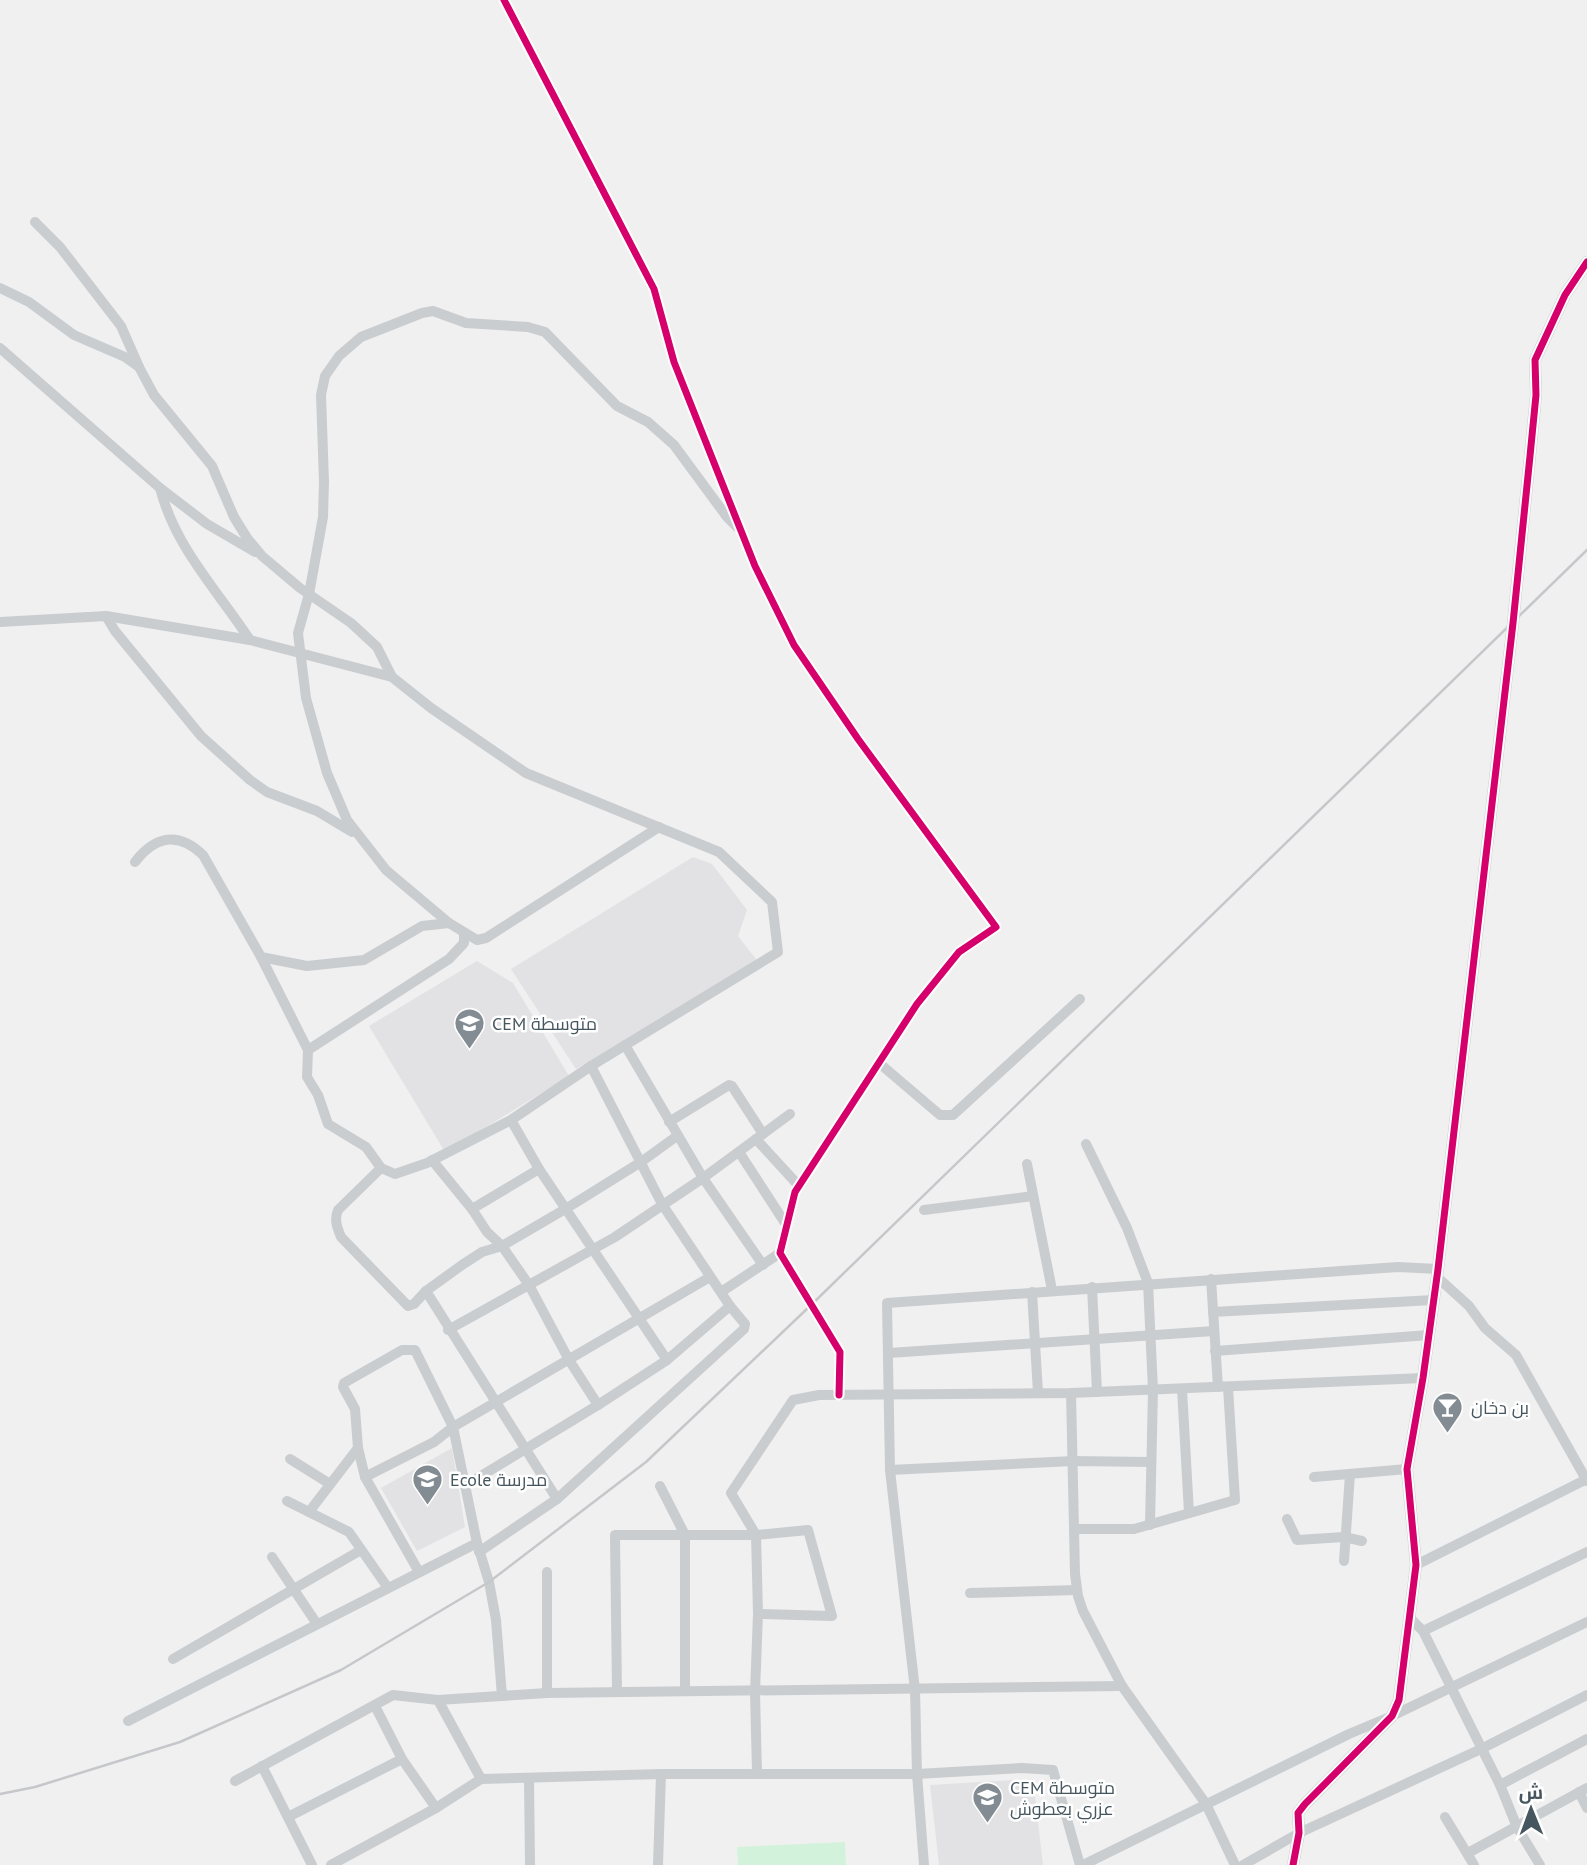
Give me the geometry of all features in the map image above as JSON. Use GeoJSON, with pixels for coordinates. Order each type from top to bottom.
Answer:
{"type":"FeatureCollection","features":[{"type":"Feature","properties":{"kind":"street"},"geometry":{"type":"LineString","coordinates":[[504,0],[654,289],[674,362],[755,566],[794,645],[858,739],[996,927],[959,952],[917,1004],[795,1192],[780,1253],[721,1292]]}},
{"type":"Feature","properties":{"kind":"street"},"geometry":{"type":"LineString","coordinates":[[35,222],[68,257],[121,326],[154,395],[212,466],[234,517],[262,556]]}},
{"type":"Feature","properties":{"kind":"street"},"geometry":{"type":"LineString","coordinates":[[1293,1865],[1299,1833],[1298,1813],[1392,1716],[1399,1700],[1416,1565],[1407,1469],[1423,1378],[1437,1272],[1520,563],[1535,408],[1535,360],[1565,295],[1587,262]]}},
{"type":"Feature","properties":{"kind":"street"},"geometry":{"type":"LineString","coordinates":[[0,288],[29,302],[74,334],[125,357],[139,367]]}},
{"type":"Feature","properties":{"kind":"street"},"geometry":{"type":"LineString","coordinates":[[659,827],[495,933],[477,940],[449,923],[387,870],[358,836],[347,820],[327,773],[306,698],[299,652],[298,633],[309,594],[323,517],[321,395],[325,376],[339,356],[361,337],[422,313],[433,311],[466,323],[528,327],[545,332],[617,406],[648,422],[674,444],[727,517],[740,529]]}},
{"type":"Feature","properties":{"kind":"street"},"geometry":{"type":"LineString","coordinates":[[0,348],[160,488],[207,524],[262,556],[351,623],[377,648],[392,677]]}},
{"type":"Feature","properties":{"kind":"street"},"geometry":{"type":"LineString","coordinates":[[160,488],[165,508],[201,575],[229,608],[250,640]]}},
{"type":"Feature","properties":{"kind":"street"},"geometry":{"type":"LineString","coordinates":[[107,616],[115,631],[201,736],[250,780],[267,792],[317,811],[358,836]]}},
{"type":"Feature","properties":{"kind":"street"},"geometry":{"type":"LineString","coordinates":[[0,622],[107,616],[250,640],[392,677],[431,708],[526,773],[719,852],[772,902],[778,953],[590,1066],[510,1120],[432,1160],[395,1174],[381,1168],[366,1147],[328,1124],[318,1095],[307,1077],[308,1050],[261,957],[210,866],[195,848],[182,842],[161,840],[149,845],[135,862]]}},
{"type":"Feature","properties":{"kind":"street"},"geometry":{"type":"LineString","coordinates":[[261,957],[307,966],[364,960],[422,926],[449,923]]}},
{"type":"Feature","properties":{"kind":"street"},"geometry":{"type":"LineString","coordinates":[[308,1050],[449,959],[464,943],[464,934]]}},
{"type":"Feature","properties":{"kind":"street"},"geometry":{"type":"LineString","coordinates":[[879,1063],[940,1115],[953,1115],[1080,999]]}},
{"type":"Feature","properties":{"kind":"street"},"geometry":{"type":"LineString","coordinates":[[625,1045],[703,1178],[763,1265]]}},
{"type":"Feature","properties":{"kind":"street"},"geometry":{"type":"LineString","coordinates":[[128,1721],[419,1572],[478,1548],[557,1499],[744,1329],[745,1324],[662,1204],[590,1066]]}},
{"type":"Feature","properties":{"kind":"street"},"geometry":{"type":"LineString","coordinates":[[669,1122],[729,1085],[733,1086],[760,1137],[799,1186]]}},
{"type":"Feature","properties":{"kind":"street"},"geometry":{"type":"LineString","coordinates":[[448,1330],[594,1248],[703,1178],[790,1114]]}},
{"type":"Feature","properties":{"kind":"street"},"geometry":{"type":"LineString","coordinates":[[510,1120],[667,1360]]}},
{"type":"Feature","properties":{"kind":"street"},"geometry":{"type":"LineString","coordinates":[[381,1168],[338,1210],[336,1225],[341,1237],[405,1304],[414,1304],[426,1292],[482,1252],[502,1246],[567,1208],[677,1136]]}},
{"type":"Feature","properties":{"kind":"street"},"geometry":{"type":"LineString","coordinates":[[1086,1143],[1127,1228],[1149,1283],[1153,1390],[1150,1525]]}},
{"type":"Feature","properties":{"kind":"street"},"geometry":{"type":"LineString","coordinates":[[739,1152],[787,1226]]}},
{"type":"Feature","properties":{"kind":"street"},"geometry":{"type":"LineString","coordinates":[[432,1160],[482,1225],[502,1246],[529,1285],[569,1360],[598,1405]]}},
{"type":"Feature","properties":{"kind":"street"},"geometry":{"type":"LineString","coordinates":[[1027,1164],[1052,1290]]}},
{"type":"Feature","properties":{"kind":"street"},"geometry":{"type":"LineString","coordinates":[[472,1209],[539,1168]]}},
{"type":"Feature","properties":{"kind":"street"},"geometry":{"type":"LineString","coordinates":[[924,1210],[1033,1196]]}},
{"type":"Feature","properties":{"kind":"street"},"geometry":{"type":"LineString","coordinates":[[780,1253],[840,1352],[839,1395]]}},
{"type":"Feature","properties":{"kind":"street"},"geometry":{"type":"LineString","coordinates":[[924,1865],[917,1774],[915,1690],[890,1470],[887,1303],[1398,1267],[1437,1272],[1469,1306],[1485,1328],[1516,1355],[1587,1480],[1416,1565]]}},
{"type":"Feature","properties":{"kind":"street"},"geometry":{"type":"LineString","coordinates":[[365,1477],[434,1442],[453,1427],[710,1277]]}},
{"type":"Feature","properties":{"kind":"street"},"geometry":{"type":"LineString","coordinates":[[1074,1529],[1134,1529],[1235,1500],[1223,1387],[1215,1351],[1211,1279]]}},
{"type":"Feature","properties":{"kind":"street"},"geometry":{"type":"LineString","coordinates":[[1092,1287],[1097,1392]]}},
{"type":"Feature","properties":{"kind":"street"},"geometry":{"type":"LineString","coordinates":[[426,1292],[557,1499]]}},
{"type":"Feature","properties":{"kind":"street"},"geometry":{"type":"LineString","coordinates":[[1032,1292],[1038,1393]]}},
{"type":"Feature","properties":{"kind":"street"},"geometry":{"type":"LineString","coordinates":[[1213,1312],[1433,1300]]}},
{"type":"Feature","properties":{"kind":"street"},"geometry":{"type":"LineString","coordinates":[[466,1485],[667,1360],[730,1306]]}},
{"type":"Feature","properties":{"kind":"street"},"geometry":{"type":"LineString","coordinates":[[889,1353],[1214,1331]]}},
{"type":"Feature","properties":{"kind":"street"},"geometry":{"type":"LineString","coordinates":[[1215,1351],[1429,1335]]}},
{"type":"Feature","properties":{"kind":"street"},"geometry":{"type":"LineString","coordinates":[[419,1572],[365,1477],[358,1448],[355,1409],[343,1387],[402,1350],[415,1350],[453,1427],[496,1620],[502,1696]]}},
{"type":"Feature","properties":{"kind":"street"},"geometry":{"type":"LineString","coordinates":[[757,1773],[756,1535],[731,1493],[793,1400],[819,1395],[1072,1393],[1423,1378]]}},
{"type":"Feature","properties":{"kind":"street"},"geometry":{"type":"LineString","coordinates":[[1182,1388],[1189,1513]]}},
{"type":"Feature","properties":{"kind":"street"},"geometry":{"type":"LineString","coordinates":[[1072,1393],[1077,1590],[1083,1611],[1122,1686],[1206,1804],[1235,1865]]}},
{"type":"Feature","properties":{"kind":"street"},"geometry":{"type":"LineString","coordinates":[[309,1512],[358,1448]]}},
{"type":"Feature","properties":{"kind":"street"},"geometry":{"type":"LineString","coordinates":[[290,1459],[330,1484]]}},
{"type":"Feature","properties":{"kind":"street"},"geometry":{"type":"LineString","coordinates":[[890,1470],[1073,1461],[1151,1462]]}},
{"type":"Feature","properties":{"kind":"street"},"geometry":{"type":"LineString","coordinates":[[1314,1477],[1407,1469]]}},
{"type":"Feature","properties":{"kind":"street"},"geometry":{"type":"LineString","coordinates":[[1344,1561],[1350,1474]]}},
{"type":"Feature","properties":{"kind":"street"},"geometry":{"type":"LineString","coordinates":[[660,1486],[685,1535],[685,1690]]}},
{"type":"Feature","properties":{"kind":"street"},"geometry":{"type":"LineString","coordinates":[[287,1501],[349,1532],[388,1588]]}},
{"type":"Feature","properties":{"kind":"street"},"geometry":{"type":"LineString","coordinates":[[1287,1519],[1297,1539],[1344,1537],[1362,1541]]}},
{"type":"Feature","properties":{"kind":"street"},"geometry":{"type":"LineString","coordinates":[[617,1692],[615,1535],[756,1535],[808,1530],[832,1616],[758,1614]]}},
{"type":"Feature","properties":{"kind":"street"},"geometry":{"type":"LineString","coordinates":[[173,1658],[361,1549]]}},
{"type":"Feature","properties":{"kind":"street"},"geometry":{"type":"LineString","coordinates":[[1423,1630],[1587,1552]]}},
{"type":"Feature","properties":{"kind":"street"},"geometry":{"type":"LineString","coordinates":[[272,1557],[317,1624]]}},
{"type":"Feature","properties":{"kind":"street"},"geometry":{"type":"LineString","coordinates":[[547,1573],[547,1693]]}},
{"type":"Feature","properties":{"kind":"street"},"geometry":{"type":"LineString","coordinates":[[971,1592],[1077,1590]]}},
{"type":"Feature","properties":{"kind":"street"},"geometry":{"type":"LineString","coordinates":[[1409,1617],[1423,1630],[1500,1785],[1517,1827],[1539,1865]]}},
{"type":"Feature","properties":{"kind":"street"},"geometry":{"type":"LineString","coordinates":[[331,1865],[436,1808],[481,1779],[660,1774],[917,1774],[1023,1768],[1053,1770],[1082,1865],[1349,1734],[1587,1622]]}},
{"type":"Feature","properties":{"kind":"street"},"geometry":{"type":"LineString","coordinates":[[235,1781],[394,1695],[438,1700],[547,1693],[685,1690],[755,1692],[1122,1686]]}},
{"type":"Feature","properties":{"kind":"street"},"geometry":{"type":"LineString","coordinates":[[1243,1865],[1299,1833],[1481,1749],[1587,1695]]}},
{"type":"Feature","properties":{"kind":"street"},"geometry":{"type":"LineString","coordinates":[[438,1700],[481,1779]]}},
{"type":"Feature","properties":{"kind":"street"},"geometry":{"type":"LineString","coordinates":[[374,1706],[402,1759],[436,1808]]}},
{"type":"Feature","properties":{"kind":"street"},"geometry":{"type":"LineString","coordinates":[[1500,1785],[1587,1740]]}},
{"type":"Feature","properties":{"kind":"street"},"geometry":{"type":"LineString","coordinates":[[288,1817],[402,1759]]}},
{"type":"Feature","properties":{"kind":"street"},"geometry":{"type":"LineString","coordinates":[[262,1766],[312,1865]]}},
{"type":"Feature","properties":{"kind":"street"},"geometry":{"type":"LineString","coordinates":[[658,1865],[660,1774]]}},
{"type":"Feature","properties":{"kind":"street"},"geometry":{"type":"LineString","coordinates":[[528,1779],[530,1865]]}},
{"type":"Feature","properties":{"kind":"street"},"geometry":{"type":"LineString","coordinates":[[1468,1853],[1583,1790],[1587,1808]]}},
{"type":"Feature","properties":{"kind":"street"},"geometry":{"type":"LineString","coordinates":[[1445,1817],[1474,1865]]}},
{"type":"Feature","properties":{"kind":"shaded area"},"geometry":{"type":"Polygon","coordinates":[[[693,857],[712,864],[747,910],[738,936],[759,963],[576,1069],[511,969],[693,857]]]}},
{"type":"Feature","properties":{"kind":"shaded area","name":"CEM متوسطة"},"geometry":{"type":"Polygon","coordinates":[[[477,961],[513,983],[569,1076],[445,1152],[369,1026],[477,961]]]}},
{"type":"Feature","properties":{"kind":"shaded area","name":"Ecole مدرسة"},"geometry":{"type":"Polygon","coordinates":[[[452,1448],[465,1527],[417,1551],[381,1488],[452,1448]]]}},
{"type":"Feature","properties":{"kind":"shaded area","name":"CEM متوسطة عزري بعطوش"},"geometry":{"type":"Polygon","coordinates":[[[1033,1779],[1043,1865],[939,1865],[930,1785],[1033,1779]]]}},
{"type":"Feature","properties":{"kind":"green space"},"geometry":{"type":"Polygon","coordinates":[[[845,1842],[846,1865],[738,1865],[737,1847],[845,1842]]]}},
{"type":"Feature","properties":{"kind":"railway"},"geometry":{"type":"LineString","coordinates":[[0,1794],[35,1787],[180,1742],[341,1670],[489,1582],[646,1462],[810,1306],[1587,550]]}},
{"type":"Feature","properties":{"kind":"cycle path"},"geometry":{"type":"LineString","coordinates":[[504,0],[654,289],[674,362],[755,566],[794,645],[858,739],[996,927],[959,952],[917,1004],[795,1192],[780,1253],[840,1352],[839,1395]]}},
{"type":"Feature","properties":{"kind":"cycle path"},"geometry":{"type":"LineString","coordinates":[[1293,1865],[1299,1833],[1298,1813],[1392,1716],[1399,1700],[1416,1565],[1407,1469],[1438,1269],[1513,623],[1536,395],[1535,360],[1565,295],[1587,262]]}},
{"type":"Feature","properties":{"kind":"place","name":"CEM متوسطة"},"geometry":{"type":"Point","coordinates":[469,1051]}},
{"type":"Feature","properties":{"kind":"place","name":"بن دخان"},"geometry":{"type":"Point","coordinates":[1448,1435]}},
{"type":"Feature","properties":{"kind":"place","name":"Ecole مدرسة"},"geometry":{"type":"Point","coordinates":[427,1507]}},
{"type":"Feature","properties":{"kind":"place","name":"CEM متوسطة عزري بعطوش"},"geometry":{"type":"Point","coordinates":[987,1825]}}]}
